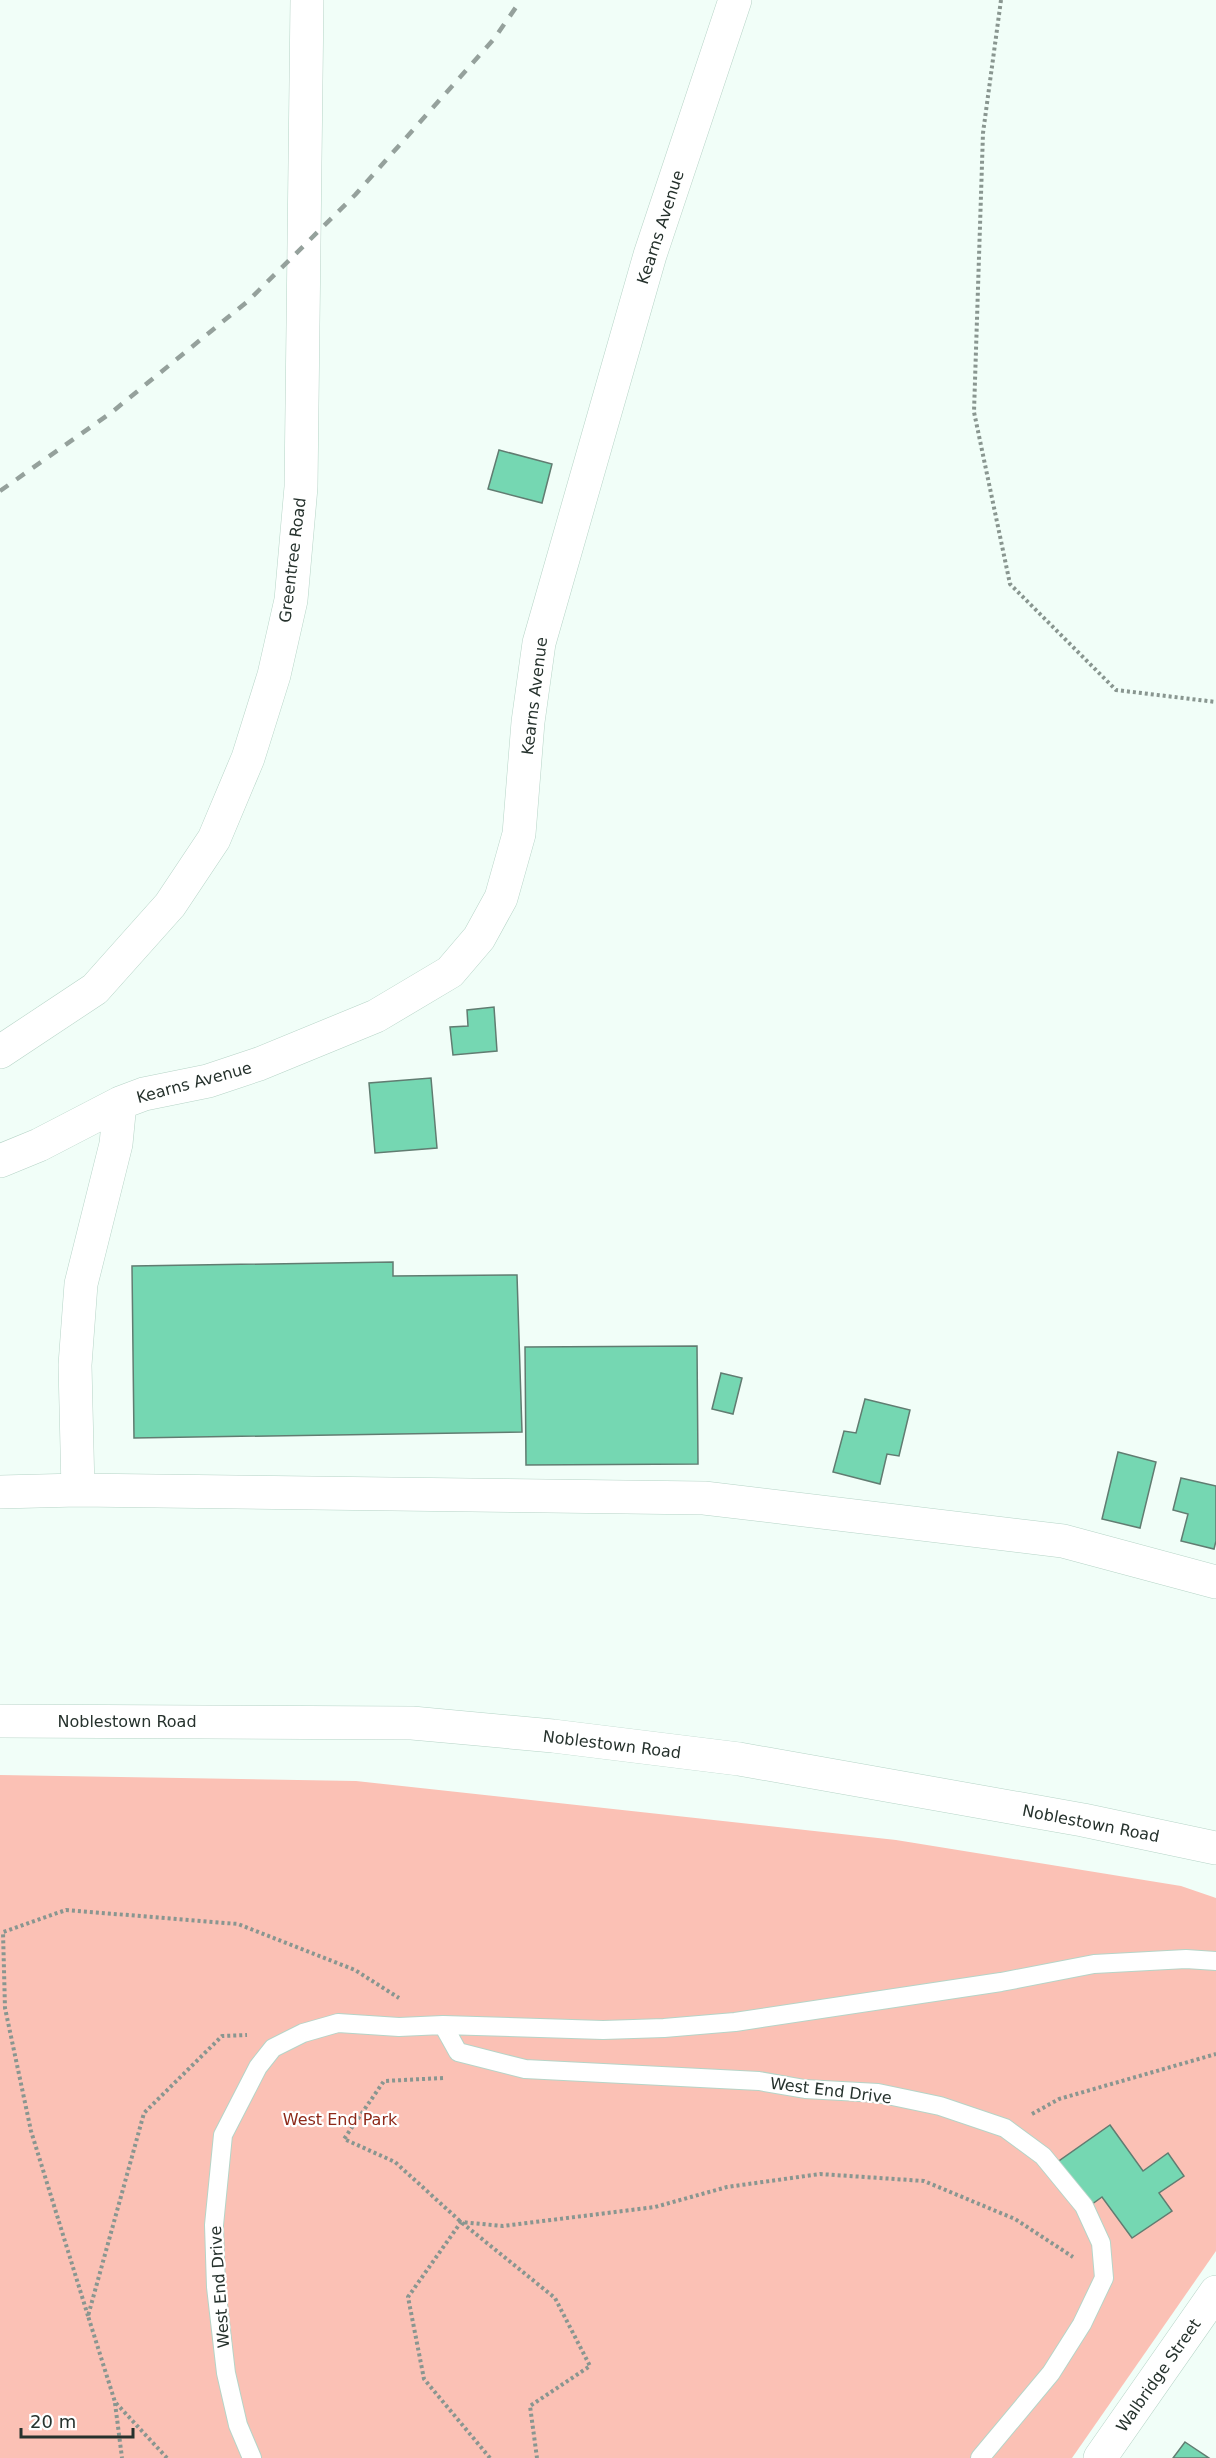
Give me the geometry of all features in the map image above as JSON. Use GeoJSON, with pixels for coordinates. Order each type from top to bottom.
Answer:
{"type":"FeatureCollection","features":[{"type":"Feature","properties":{"kind":"street","name":"Greentree Road"},"geometry":{"type":"LineString","coordinates":[[0,1052],[95,989],[170,905],[214,839],[248,758],[274,675],[291,600],[301,487],[308,0]]}},
{"type":"Feature","properties":{"kind":"street","name":"Kearns Avenue"},"geometry":{"type":"LineString","coordinates":[[0,1161],[39,1145],[120,1103],[144,1095],[208,1081],[259,1064],[376,1016],[450,972],[479,938],[501,898],[519,834],[528,722],[539,643],[650,255],[735,0]]}},
{"type":"Feature","properties":{"kind":"street","name":"Kearns Avenue"},"geometry":{"type":"LineString","coordinates":[[78,1490],[75,1365],[81,1284],[116,1144],[120,1103]]}},
{"type":"Feature","properties":{"kind":"street"},"geometry":{"type":"LineString","coordinates":[[0,1492],[78,1490],[704,1498],[1063,1541],[1216,1582]]}},
{"type":"Feature","properties":{"kind":"street","name":"Noblestown Road"},"geometry":{"type":"LineString","coordinates":[[0,1722],[412,1723],[554,1736],[739,1759],[1083,1820],[1216,1848]]}},
{"type":"Feature","properties":{"kind":"street","name":"Walbridge Street"},"geometry":{"type":"LineString","coordinates":[[1100,2458],[1216,2292]]}},
{"type":"Feature","properties":{"kind":"lane","name":"West End Drive"},"geometry":{"type":"LineString","coordinates":[[252,2458],[238,2425],[226,2373],[216,2287],[214,2225],[223,2135],[258,2067],[273,2048],[303,2033],[338,2024],[603,2030],[664,2028],[735,2022],[1001,1982],[1094,1964],[1186,1959],[1216,1961]]}},
{"type":"Feature","properties":{"kind":"lane","name":"West End Drive"},"geometry":{"type":"LineString","coordinates":[[443,2025],[458,2052],[525,2069],[759,2081],[805,2089],[878,2093],[940,2106],[1005,2128],[1043,2156],[1084,2206],[1101,2243],[1104,2278]]}},
{"type":"Feature","properties":{"kind":"lane"},"geometry":{"type":"LineString","coordinates":[[980,2458],[1051,2373],[1082,2324],[1104,2278]]}},
{"type":"Feature","properties":{"kind":"path"},"geometry":{"type":"LineString","coordinates":[[1001,0],[983,133],[974,412],[1010,584],[1116,690],[1216,702]]}},
{"type":"Feature","properties":{"kind":"path"},"geometry":{"type":"LineString","coordinates":[[122,2458],[115,2402],[31,2131],[5,2008],[3,1932],[66,1910],[238,1924],[355,1970],[443,2025]]}},
{"type":"Feature","properties":{"kind":"path"},"geometry":{"type":"LineString","coordinates":[[88,2316],[144,2114],[222,2036],[303,2033]]}},
{"type":"Feature","properties":{"kind":"path"},"geometry":{"type":"LineString","coordinates":[[1005,2128],[1059,2099],[1216,2054]]}},
{"type":"Feature","properties":{"kind":"path"},"geometry":{"type":"LineString","coordinates":[[453,2077],[384,2081],[344,2139],[395,2162],[461,2222],[555,2298],[590,2366],[530,2406],[537,2458]]}},
{"type":"Feature","properties":{"kind":"path"},"geometry":{"type":"LineString","coordinates":[[461,2222],[503,2226],[655,2207],[727,2187],[820,2174],[924,2181],[1015,2218],[1104,2278]]}},
{"type":"Feature","properties":{"kind":"path"},"geometry":{"type":"LineString","coordinates":[[461,2222],[408,2297],[424,2379],[490,2458]]}},
{"type":"Feature","properties":{"kind":"path"},"geometry":{"type":"LineString","coordinates":[[115,2402],[167,2458]]}},
{"type":"Feature","properties":{"kind":"green space","name":"West End Park"},"geometry":{"type":"Polygon","coordinates":[[[0,1775],[356,1781],[896,1840],[1181,1886],[1216,1898],[1216,2251],[1072,2458],[0,2458],[0,1775]]]}},
{"type":"Feature","properties":{"kind":"building"},"geometry":{"type":"Polygon","coordinates":[[[499,450],[552,464],[542,503],[488,489],[499,450]]]}},
{"type":"Feature","properties":{"kind":"building"},"geometry":{"type":"Polygon","coordinates":[[[494,1007],[497,1051],[453,1055],[450,1027],[468,1026],[467,1010],[494,1007]]]}},
{"type":"Feature","properties":{"kind":"building"},"geometry":{"type":"Polygon","coordinates":[[[431,1078],[437,1148],[375,1153],[369,1083],[431,1078]]]}},
{"type":"Feature","properties":{"kind":"building"},"geometry":{"type":"Polygon","coordinates":[[[393,1262],[393,1276],[517,1275],[522,1432],[134,1438],[132,1266],[393,1262]]]}},
{"type":"Feature","properties":{"kind":"building"},"geometry":{"type":"Polygon","coordinates":[[[697,1346],[698,1464],[526,1465],[525,1347],[697,1346]]]}},
{"type":"Feature","properties":{"kind":"building"},"geometry":{"type":"Polygon","coordinates":[[[721,1373],[742,1378],[733,1414],[712,1409],[721,1373]]]}},
{"type":"Feature","properties":{"kind":"building"},"geometry":{"type":"Polygon","coordinates":[[[865,1399],[910,1410],[899,1456],[887,1454],[880,1484],[833,1472],[844,1431],[856,1433],[865,1399]]]}},
{"type":"Feature","properties":{"kind":"building"},"geometry":{"type":"Polygon","coordinates":[[[1118,1452],[1156,1462],[1140,1528],[1102,1519],[1118,1452]]]}},
{"type":"Feature","properties":{"kind":"building"},"geometry":{"type":"Polygon","coordinates":[[[1181,1478],[1216,1486],[1214,1549],[1181,1541],[1188,1514],[1173,1510],[1181,1478]]]}},
{"type":"Feature","properties":{"kind":"building"},"geometry":{"type":"Polygon","coordinates":[[[1110,2125],[1143,2171],[1168,2153],[1184,2176],[1159,2193],[1172,2211],[1132,2238],[1102,2197],[1088,2207],[1056,2163],[1110,2125]]]}},
{"type":"Feature","properties":{"kind":"building"},"geometry":{"type":"Polygon","coordinates":[[[1185,2442],[1209,2458],[1173,2458],[1185,2442]]]}},
{"type":"Feature","properties":{"kind":"railway"},"geometry":{"type":"LineString","coordinates":[[0,491],[112,412],[248,301],[355,195],[494,39],[521,0]]}}]}
